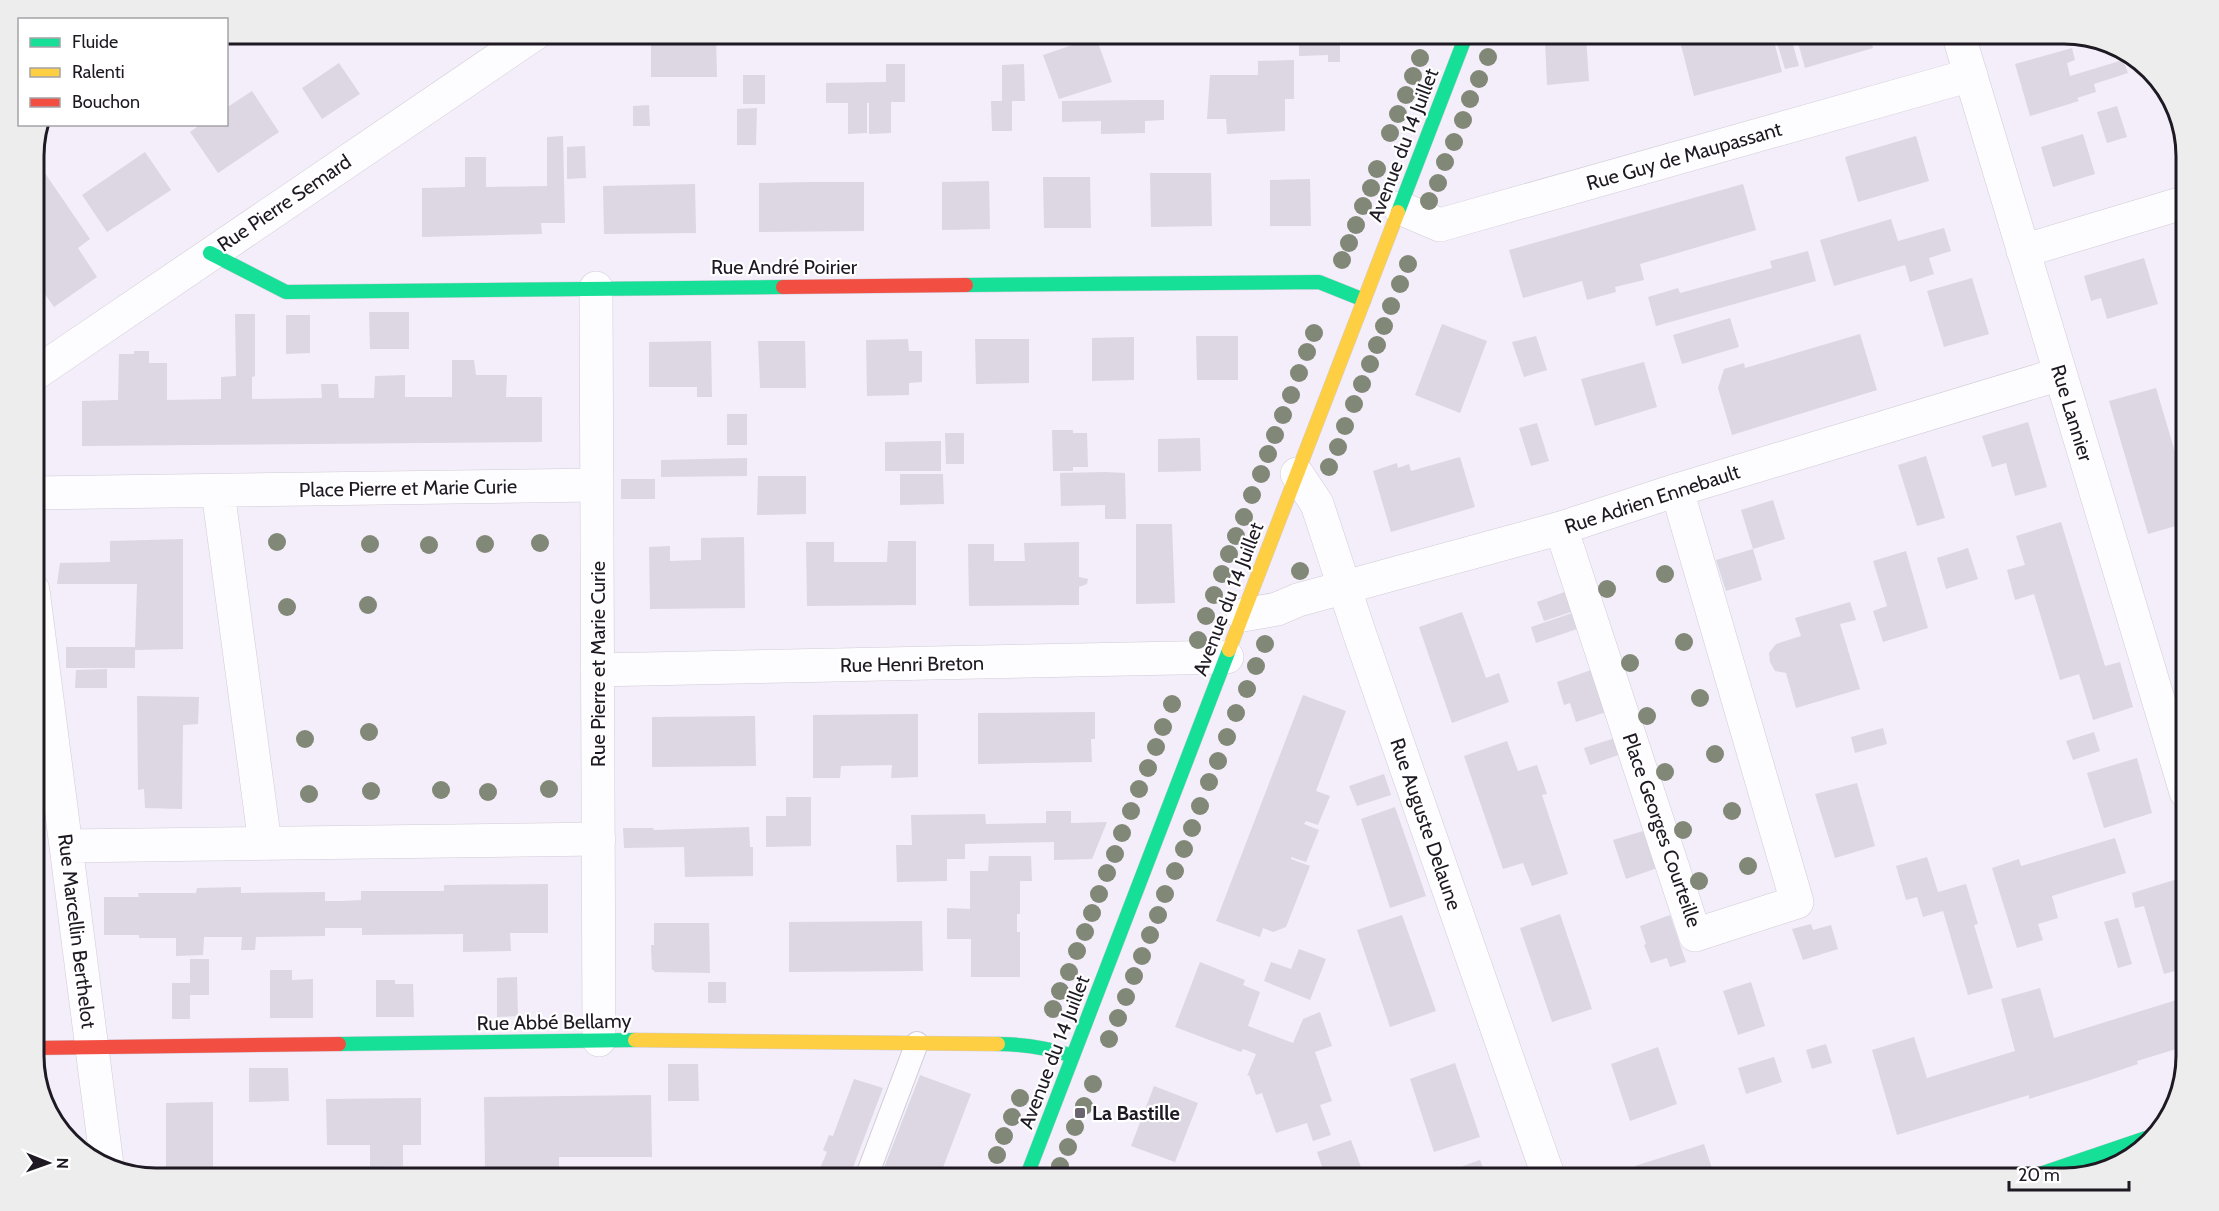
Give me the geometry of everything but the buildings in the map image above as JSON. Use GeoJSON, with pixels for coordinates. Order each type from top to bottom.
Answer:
{"type":"FeatureCollection","features":[{"type":"Feature","properties":{"kind":"street","name":"Rue Pierre Semard"},"geometry":{"type":"LineString","coordinates":[[44,367],[520,44]]}},
{"type":"Feature","properties":{"kind":"street","name":"Avenue du 14 Juillet"},"geometry":{"type":"LineString","coordinates":[[1030,1168],[1463,44]]}},
{"type":"Feature","properties":{"kind":"street","name":"Rue Lannier"},"geometry":{"type":"LineString","coordinates":[[1961,44],[2176,758]]}},
{"type":"Feature","properties":{"kind":"street","name":"Rue Guy de Maupassant"},"geometry":{"type":"LineString","coordinates":[[1400,208],[1440,225],[1971,75]]}},
{"type":"Feature","properties":{"kind":"street"},"geometry":{"type":"LineString","coordinates":[[2023,251],[2175,205]]}},
{"type":"Feature","properties":{"kind":"street","name":"Rue André Poirier"},"geometry":{"type":"LineString","coordinates":[[210,253],[286,292],[1319,282],[1364,300]]}},
{"type":"Feature","properties":{"kind":"street","name":"Rue Pierre et Marie Curie"},"geometry":{"type":"LineString","coordinates":[[596,288],[599,1040]]}},
{"type":"Feature","properties":{"kind":"street","name":"Rue Adrien Ennebault"},"geometry":{"type":"LineString","coordinates":[[1243,615],[1277,609],[1298,600],[1345,589],[1561,528],[1677,490],[2060,374]]}},
{"type":"Feature","properties":{"kind":"street","name":"Rue Auguste Delaune"},"geometry":{"type":"LineString","coordinates":[[1297,474],[1317,504],[1546,1168]]}},
{"type":"Feature","properties":{"kind":"street","name":"Place Pierre et Marie Curie"},"geometry":{"type":"LineString","coordinates":[[44,493],[597,485]]}},
{"type":"Feature","properties":{"kind":"street","name":"Place Georges Courteille"},"geometry":{"type":"LineString","coordinates":[[1561,528],[1695,935],[1786,906],[1797,902],[1677,490]]}},
{"type":"Feature","properties":{"kind":"street"},"geometry":{"type":"LineString","coordinates":[[218,491],[265,844]]}},
{"type":"Feature","properties":{"kind":"street","name":"Rue Henri Breton"},"geometry":{"type":"LineString","coordinates":[[597,670],[1227,657]]}},
{"type":"Feature","properties":{"kind":"street","name":"Rue Marcellin Berthelot"},"geometry":{"type":"LineString","coordinates":[[44,675],[106,1156]]}},
{"type":"Feature","properties":{"kind":"street"},"geometry":{"type":"LineString","coordinates":[[66,846],[598,839]]}},
{"type":"Feature","properties":{"kind":"street","name":"Rue Abbé Bellamy"},"geometry":{"type":"LineString","coordinates":[[44,1048],[599,1040],[1021,1044],[1052,1048],[1073,1056]]}},
{"type":"Feature","properties":{"kind":"street"},"geometry":{"type":"LineString","coordinates":[[2058,1168],[2135,1142]]}},
{"type":"Feature","properties":{"kind":"lane"},"geometry":{"type":"LineString","coordinates":[[870,1168],[918,1043]]}},
{"type":"Feature","properties":{"kind":"traffic: fast"},"geometry":{"type":"LineString","coordinates":[[1398,212],[1463,44]]}},
{"type":"Feature","properties":{"kind":"traffic: fast"},"geometry":{"type":"LineString","coordinates":[[210,253],[286,292],[783,287]]}},
{"type":"Feature","properties":{"kind":"traffic: fast"},"geometry":{"type":"LineString","coordinates":[[966,285],[1319,282],[1364,300]]}},
{"type":"Feature","properties":{"kind":"traffic: fast"},"geometry":{"type":"LineString","coordinates":[[1030,1168],[1229,650]]}},
{"type":"Feature","properties":{"kind":"traffic: fast"},"geometry":{"type":"LineString","coordinates":[[339,1044],[635,1040]]}},
{"type":"Feature","properties":{"kind":"traffic: fast"},"geometry":{"type":"LineString","coordinates":[[998,1044],[1036,1047],[1073,1056]]}},
{"type":"Feature","properties":{"kind":"traffic: fast"},"geometry":{"type":"LineString","coordinates":[[2058,1168],[2135,1142]]}},
{"type":"Feature","properties":{"kind":"traffic: slow"},"geometry":{"type":"LineString","coordinates":[[1229,650],[1398,212]]}},
{"type":"Feature","properties":{"kind":"traffic: slow"},"geometry":{"type":"LineString","coordinates":[[635,1040],[998,1044]]}},
{"type":"Feature","properties":{"kind":"traffic: jam"},"geometry":{"type":"LineString","coordinates":[[783,287],[966,285]]}},
{"type":"Feature","properties":{"kind":"traffic: jam"},"geometry":{"type":"LineString","coordinates":[[44,1048],[339,1044]]}},
{"type":"Feature","properties":{"kind":"place","name":"La Bastille"},"geometry":{"type":"Point","coordinates":[1080,1113]}}]}
